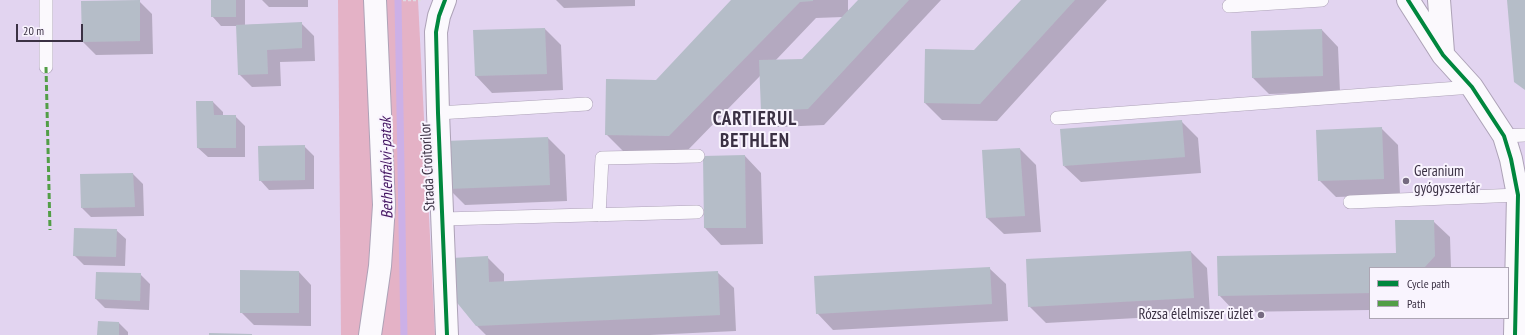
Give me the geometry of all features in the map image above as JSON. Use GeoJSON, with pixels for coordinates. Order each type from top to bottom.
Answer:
{"type":"FeatureCollection","features":[{"type":"Feature","properties":{"kind":"street"},"geometry":{"type":"LineString","coordinates":[[370,335],[380,266],[384,205],[375,0]]}},
{"type":"Feature","properties":{"kind":"street","name":"Strada Croitorilor"},"geometry":{"type":"LineString","coordinates":[[445,0],[439,16],[436,32],[447,335]]}},
{"type":"Feature","properties":{"kind":"street"},"geometry":{"type":"LineString","coordinates":[[1408,0],[1443,55],[1514,135],[1511,159],[1518,195],[1515,335]]}},
{"type":"Feature","properties":{"kind":"street"},"geometry":{"type":"LineString","coordinates":[[1439,0],[1443,55]]}},
{"type":"Feature","properties":{"kind":"lane"},"geometry":{"type":"LineString","coordinates":[[46,0],[46,67]]}},
{"type":"Feature","properties":{"kind":"lane"},"geometry":{"type":"LineString","coordinates":[[1229,6],[1322,0]]}},
{"type":"Feature","properties":{"kind":"lane"},"geometry":{"type":"LineString","coordinates":[[1057,118],[1472,87]]}},
{"type":"Feature","properties":{"kind":"lane"},"geometry":{"type":"LineString","coordinates":[[438,113],[586,104]]}},
{"type":"Feature","properties":{"kind":"lane"},"geometry":{"type":"LineString","coordinates":[[599,215],[602,158],[698,156]]}},
{"type":"Feature","properties":{"kind":"lane"},"geometry":{"type":"LineString","coordinates":[[1350,202],[1518,195]]}},
{"type":"Feature","properties":{"kind":"lane"},"geometry":{"type":"LineString","coordinates":[[443,219],[696,212]]}},
{"type":"Feature","properties":{"kind":"path"},"geometry":{"type":"LineString","coordinates":[[403,0],[416,0]]}},
{"type":"Feature","properties":{"kind":"shaded area"},"geometry":{"type":"Polygon","coordinates":[[[338,0],[418,0],[435,335],[341,335],[338,0]]]}},
{"type":"Feature","properties":{"kind":"building"},"geometry":{"type":"Polygon","coordinates":[[[140,0],[140,41],[82,42],[81,1],[140,0]]]}},
{"type":"Feature","properties":{"kind":"building"},"geometry":{"type":"Polygon","coordinates":[[[211,0],[236,0],[236,17],[211,17],[211,0]]]}},
{"type":"Feature","properties":{"kind":"building"},"geometry":{"type":"Polygon","coordinates":[[[731,0],[813,1],[800,2],[669,136],[605,135],[606,79],[656,80],[731,0]]]}},
{"type":"Feature","properties":{"kind":"building"},"geometry":{"type":"Polygon","coordinates":[[[858,0],[909,0],[808,109],[761,111],[759,60],[802,59],[858,0]]]}},
{"type":"Feature","properties":{"kind":"building"},"geometry":{"type":"Polygon","coordinates":[[[1021,0],[1075,0],[980,104],[924,103],[925,49],[974,50],[1021,0]]]}},
{"type":"Feature","properties":{"kind":"building"},"geometry":{"type":"Polygon","coordinates":[[[1507,0],[1525,0],[1525,90],[1514,82],[1507,0]]]}},
{"type":"Feature","properties":{"kind":"building"},"geometry":{"type":"Polygon","coordinates":[[[302,22],[302,48],[267,50],[268,74],[238,75],[236,25],[302,22]]]}},
{"type":"Feature","properties":{"kind":"building"},"geometry":{"type":"Polygon","coordinates":[[[545,28],[547,74],[475,76],[473,30],[545,28]]]}},
{"type":"Feature","properties":{"kind":"building"},"geometry":{"type":"Polygon","coordinates":[[[1322,29],[1323,76],[1252,78],[1251,31],[1322,29]]]}},
{"type":"Feature","properties":{"kind":"building"},"geometry":{"type":"Polygon","coordinates":[[[196,101],[213,101],[214,115],[236,115],[236,148],[197,148],[196,101]]]}},
{"type":"Feature","properties":{"kind":"building"},"geometry":{"type":"Polygon","coordinates":[[[1182,120],[1185,157],[1063,166],[1060,129],[1182,120]]]}},
{"type":"Feature","properties":{"kind":"building"},"geometry":{"type":"Polygon","coordinates":[[[1382,127],[1384,179],[1318,181],[1316,130],[1382,127]]]}},
{"type":"Feature","properties":{"kind":"building"},"geometry":{"type":"Polygon","coordinates":[[[548,137],[550,185],[448,189],[445,141],[548,137]]]}},
{"type":"Feature","properties":{"kind":"building"},"geometry":{"type":"Polygon","coordinates":[[[305,145],[305,180],[259,181],[258,146],[305,145]]]}},
{"type":"Feature","properties":{"kind":"building"},"geometry":{"type":"Polygon","coordinates":[[[1020,148],[1025,216],[986,218],[982,150],[1020,148]]]}},
{"type":"Feature","properties":{"kind":"building"},"geometry":{"type":"Polygon","coordinates":[[[745,155],[746,228],[704,228],[703,156],[745,155]]]}},
{"type":"Feature","properties":{"kind":"building"},"geometry":{"type":"Polygon","coordinates":[[[133,173],[135,207],[81,208],[80,174],[133,173]]]}},
{"type":"Feature","properties":{"kind":"building"},"geometry":{"type":"Polygon","coordinates":[[[1395,220],[1434,220],[1435,256],[1425,267],[1369,267],[1369,293],[1218,296],[1217,256],[1396,253],[1395,220]]]}},
{"type":"Feature","properties":{"kind":"building"},"geometry":{"type":"Polygon","coordinates":[[[74,228],[117,229],[116,257],[73,256],[74,228]]]}},
{"type":"Feature","properties":{"kind":"building"},"geometry":{"type":"Polygon","coordinates":[[[1191,251],[1194,298],[1028,307],[1026,259],[1191,251]]]}},
{"type":"Feature","properties":{"kind":"building"},"geometry":{"type":"Polygon","coordinates":[[[488,256],[489,282],[718,271],[720,315],[476,326],[454,299],[452,258],[488,256]]]}},
{"type":"Feature","properties":{"kind":"building"},"geometry":{"type":"Polygon","coordinates":[[[990,267],[992,304],[816,314],[814,276],[990,267]]]}},
{"type":"Feature","properties":{"kind":"building"},"geometry":{"type":"Polygon","coordinates":[[[240,270],[299,271],[299,313],[240,313],[240,270]]]}},
{"type":"Feature","properties":{"kind":"building"},"geometry":{"type":"Polygon","coordinates":[[[96,272],[141,273],[140,301],[95,299],[96,272]]]}},
{"type":"Feature","properties":{"kind":"building"},"geometry":{"type":"Polygon","coordinates":[[[98,321],[119,322],[119,335],[97,335],[98,321]]]}},
{"type":"Feature","properties":{"kind":"building"},"geometry":{"type":"Polygon","coordinates":[[[209,333],[252,334],[252,335],[209,335],[209,333]]]}},
{"type":"Feature","properties":{"kind":"waterway","name":"Bethlenfalvi-patak"},"geometry":{"type":"LineString","coordinates":[[398,0],[404,335]]}},
{"type":"Feature","properties":{"kind":"marked path"},"geometry":{"type":"LineString","coordinates":[[46,67],[50,230]]}},
{"type":"Feature","properties":{"kind":"cycle path"},"geometry":{"type":"LineString","coordinates":[[445,0],[439,16],[436,32],[447,335]]}},
{"type":"Feature","properties":{"kind":"cycle path"},"geometry":{"type":"LineString","coordinates":[[1408,0],[1443,55],[1472,87],[1504,136],[1511,159],[1518,195],[1515,335]]}},
{"type":"Feature","properties":{"kind":"place","name":"Geranium gyógyszertár"},"geometry":{"type":"Point","coordinates":[1406,181]}},
{"type":"Feature","properties":{"kind":"place","name":"Rózsa élelmiszer üzlet"},"geometry":{"type":"Point","coordinates":[1261,315]}},
{"type":"Feature","properties":{"kind":"district","name":"CARTIERUL BETHLEN"},"geometry":{"type":"Point","coordinates":[755,131]}}]}
